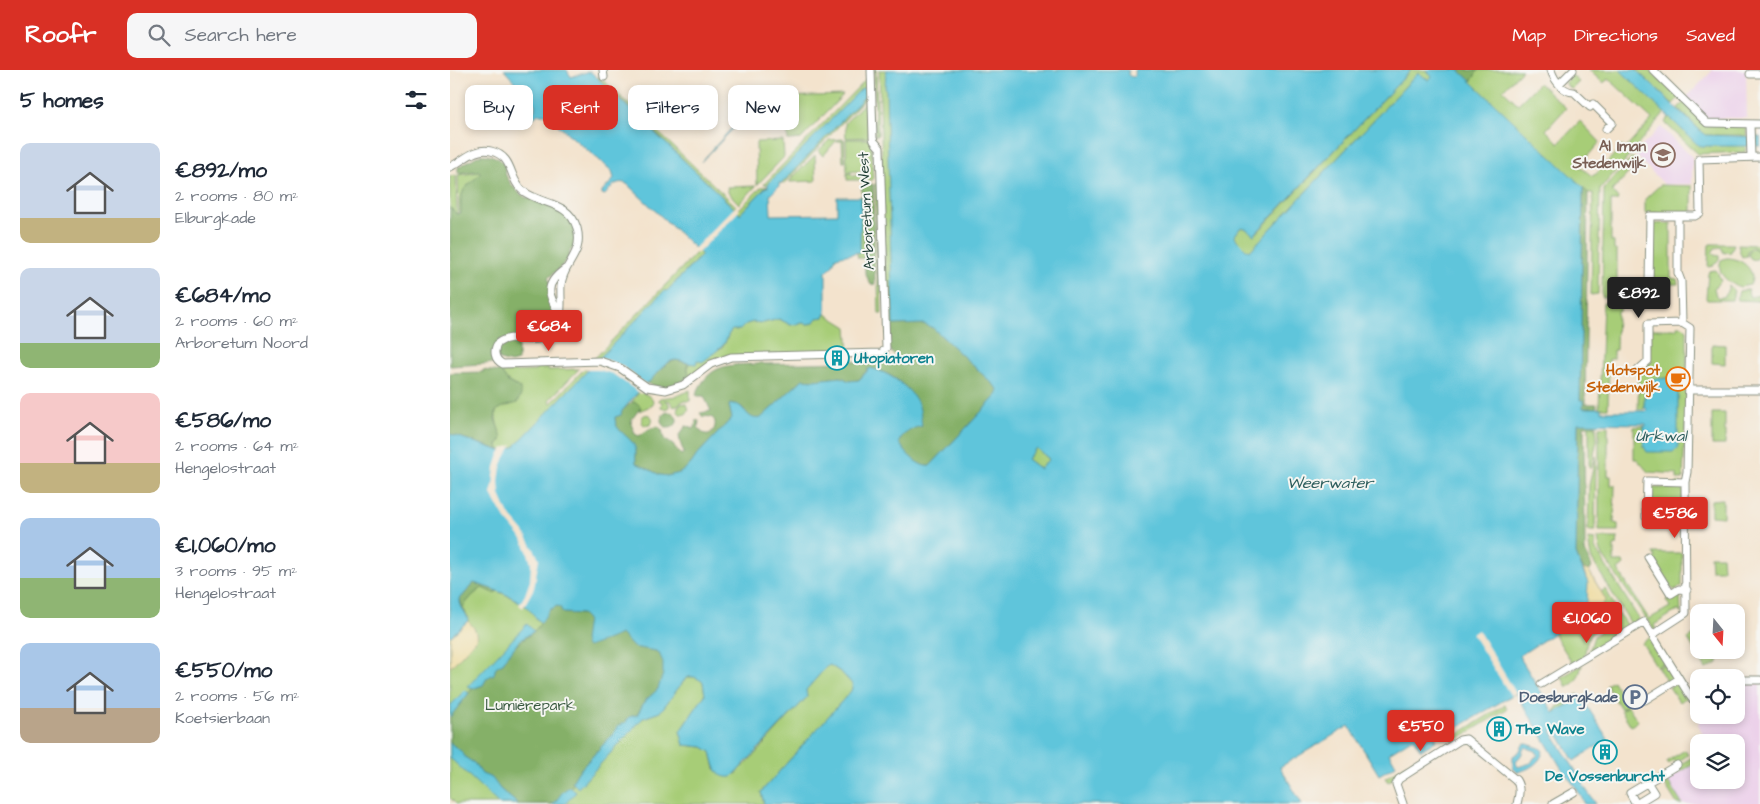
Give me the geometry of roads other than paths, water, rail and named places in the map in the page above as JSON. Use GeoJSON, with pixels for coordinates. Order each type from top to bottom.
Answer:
{"type":"FeatureCollection","features":[{"type":"Feature","properties":{"kind":"street","name":"Arboretum West"},"geometry":{"type":"LineString","coordinates":[[560,315],[555,328],[541,339],[508,338],[498,343],[495,349],[496,357],[503,364],[593,361],[615,365],[642,385],[666,390],[677,388],[687,383],[712,364],[731,358],[884,352],[886,348],[880,148],[873,138],[871,70]]}},
{"type":"Feature","properties":{"kind":"street"},"geometry":{"type":"LineString","coordinates":[[1551,70],[1553,78],[1568,92],[1574,92],[1590,107],[1593,104],[1612,123],[1606,128]]}},
{"type":"Feature","properties":{"kind":"street"},"geometry":{"type":"LineString","coordinates":[[1560,84],[1573,70]]}},
{"type":"Feature","properties":{"kind":"street"},"geometry":{"type":"LineString","coordinates":[[1653,70],[1707,123],[1760,124]]}},
{"type":"Feature","properties":{"kind":"street"},"geometry":{"type":"LineString","coordinates":[[1750,74],[1760,74]]}},
{"type":"Feature","properties":{"kind":"street"},"geometry":{"type":"LineString","coordinates":[[1750,124],[1751,157]]}},
{"type":"Feature","properties":{"kind":"street"},"geometry":{"type":"LineString","coordinates":[[450,167],[478,151],[492,151],[502,156],[508,163],[517,185],[524,192],[565,209],[572,218],[578,234],[578,244],[561,285],[562,306],[560,315]]}},
{"type":"Feature","properties":{"kind":"street"},"geometry":{"type":"LineString","coordinates":[[1649,284],[1650,216],[1695,216],[1700,213],[1699,159],[1760,157]]}},
{"type":"Feature","properties":{"kind":"street"},"geometry":{"type":"LineString","coordinates":[[1678,216],[1678,274],[1681,281],[1682,323]]}},
{"type":"Feature","properties":{"kind":"street"},"geometry":{"type":"LineString","coordinates":[[560,315],[551,298],[549,288],[553,279],[567,267]]}},
{"type":"Feature","properties":{"kind":"street"},"geometry":{"type":"LineString","coordinates":[[1638,370],[1648,360],[1648,324],[1682,323],[1690,328],[1687,472],[1685,482],[1686,613],[1652,635]]}},
{"type":"Feature","properties":{"kind":"street"},"geometry":{"type":"LineString","coordinates":[[1689,390],[1760,390]]}},
{"type":"Feature","properties":{"kind":"street"},"geometry":{"type":"LineString","coordinates":[[1646,517],[1647,481],[1685,482]]}},
{"type":"Feature","properties":{"kind":"street"},"geometry":{"type":"LineString","coordinates":[[1648,557],[1671,594],[1679,589],[1687,590]]}},
{"type":"Feature","properties":{"kind":"street"},"geometry":{"type":"LineString","coordinates":[[1542,684],[1644,622],[1690,695]]}},
{"type":"Feature","properties":{"kind":"street"},"geometry":{"type":"LineString","coordinates":[[1645,700],[1679,679]]}},
{"type":"Feature","properties":{"kind":"street"},"geometry":{"type":"LineString","coordinates":[[1745,680],[1760,680]]}},
{"type":"Feature","properties":{"kind":"street"},"geometry":{"type":"LineString","coordinates":[[1403,804],[1396,784],[1398,779],[1460,740],[1466,739],[1516,780],[1519,785],[1518,804]]}},
{"type":"Feature","properties":{"kind":"street"},"geometry":{"type":"LineString","coordinates":[[1648,782],[1654,793],[1636,804],[1630,793],[1648,782],[1677,765]]}},
{"type":"Feature","properties":{"kind":"street"},"geometry":{"type":"LineString","coordinates":[[1553,804],[1574,792]]}},
{"type":"Feature","properties":{"kind":"water","name":"Weerwater"},"geometry":{"type":"Polygon","coordinates":[[[504,70],[567,70],[571,77],[591,72],[605,85],[543,85],[543,114],[538,114],[533,118],[535,110],[533,85],[518,85],[504,70]]]}},
{"type":"Feature","properties":{"kind":"water","name":"Weerwater"},"geometry":{"type":"Polygon","coordinates":[[[886,70],[1128,70],[1128,75],[1132,77],[1135,76],[1135,70],[1411,70],[1254,235],[1241,227],[1235,238],[1250,251],[1417,74],[1419,73],[1429,81],[1432,77],[1426,70],[1459,70],[1583,187],[1580,400],[1583,400],[1583,408],[1601,408],[1601,411],[1646,411],[1647,409],[1644,408],[1645,384],[1651,379],[1670,378],[1670,387],[1678,387],[1678,448],[1673,452],[1647,452],[1644,447],[1644,426],[1646,424],[1578,423],[1576,554],[1588,583],[1587,601],[1579,617],[1519,656],[1554,713],[1581,697],[1608,739],[1574,761],[1555,729],[1551,731],[1596,804],[1585,804],[1516,693],[1450,732],[1438,712],[1425,720],[1437,740],[1421,750],[1413,738],[1389,753],[1396,765],[1379,775],[1349,726],[1280,767],[1302,804],[764,804],[761,792],[851,691],[853,685],[842,673],[830,665],[806,690],[807,697],[732,777],[722,776],[719,773],[711,752],[703,747],[684,745],[680,731],[705,695],[703,682],[691,677],[686,678],[660,712],[643,718],[578,788],[572,782],[578,772],[614,733],[617,727],[626,722],[629,717],[637,715],[645,701],[658,689],[663,674],[663,662],[656,651],[633,647],[621,634],[588,647],[584,641],[587,619],[582,614],[563,613],[560,607],[557,606],[549,610],[541,623],[528,608],[516,599],[474,583],[460,599],[468,621],[450,637],[450,434],[501,451],[514,447],[664,291],[667,291],[702,255],[627,184],[617,183],[605,195],[602,194],[614,179],[612,171],[564,130],[618,130],[618,98],[628,107],[628,130],[652,130],[740,214],[864,88],[867,94],[782,183],[779,183],[779,186],[770,195],[771,215],[837,214],[837,197],[861,197],[860,252],[836,257],[832,266],[826,272],[826,314],[824,317],[817,318],[809,324],[791,325],[779,319],[763,323],[753,322],[746,324],[740,330],[732,330],[723,345],[702,362],[697,360],[696,364],[693,364],[675,360],[668,363],[646,383],[622,411],[621,415],[615,417],[615,422],[633,443],[636,451],[636,463],[660,475],[667,476],[680,473],[691,464],[697,455],[732,418],[729,405],[738,405],[751,417],[761,418],[803,379],[814,380],[841,377],[849,381],[859,380],[870,368],[892,377],[916,399],[920,409],[922,426],[908,431],[899,442],[904,450],[917,462],[930,466],[998,394],[998,389],[933,328],[924,324],[893,325],[885,89],[886,70]],[[1036,448],[1027,459],[1040,469],[1049,459],[1036,448]]]}},
{"type":"Feature","properties":{"kind":"water"},"geometry":{"type":"Polygon","coordinates":[[[1620,70],[1636,70],[1705,135],[1760,137],[1760,146],[1699,146],[1620,70]]]}},
{"type":"Feature","properties":{"kind":"water"},"geometry":{"type":"Polygon","coordinates":[[[730,130],[732,130],[701,162],[730,130]]]}},
{"type":"Feature","properties":{"kind":"water"},"geometry":{"type":"Polygon","coordinates":[[[527,624],[534,631],[519,641],[507,655],[504,662],[496,667],[494,674],[487,678],[483,685],[472,689],[468,686],[527,624]]]}},
{"type":"Feature","properties":{"kind":"water"},"geometry":{"type":"Polygon","coordinates":[[[465,690],[469,693],[450,717],[450,706],[465,690]]]}},
{"type":"Feature","properties":{"kind":"water"},"geometry":{"type":"Polygon","coordinates":[[[450,743],[474,763],[482,774],[492,778],[500,789],[518,804],[499,804],[450,758],[450,743]]]}},
{"type":"Feature","properties":{"kind":"water"},"geometry":{"type":"Polygon","coordinates":[[[1524,743],[1540,748],[1543,751],[1540,759],[1533,765],[1517,772],[1513,768],[1513,756],[1519,752],[1524,743]],[[1525,747],[1517,761],[1518,767],[1531,763],[1538,755],[1536,751],[1525,747]]]}},
{"type":"Feature","properties":{"kind":"water"},"geometry":{"type":"Polygon","coordinates":[[[570,787],[576,792],[565,804],[552,804],[564,790],[570,787]]]}},
{"type":"Feature","properties":{"kind":"place","name":"Al Iman Stedenwijk"},"geometry":{"type":"Point","coordinates":[1663,155]}},
{"type":"Feature","properties":{"kind":"place","name":"Utopiatoren"},"geometry":{"type":"Point","coordinates":[837,358]}},
{"type":"Feature","properties":{"kind":"place","name":"Hotspot Stedenwijk"},"geometry":{"type":"Point","coordinates":[1678,379]}},
{"type":"Feature","properties":{"kind":"place","name":"Doesburgkade"},"geometry":{"type":"Point","coordinates":[1635,697]}},
{"type":"Feature","properties":{"kind":"place","name":"The Wave"},"geometry":{"type":"Point","coordinates":[1499,729]}},
{"type":"Feature","properties":{"kind":"place","name":"De Vossenburcht"},"geometry":{"type":"Point","coordinates":[1605,752]}},
{"type":"Feature","properties":{"kind":"water label","name":"Urkwal"},"geometry":{"type":"Point","coordinates":[1661,435]}},
{"type":"Feature","properties":{"kind":"park label","name":"Lumièrepark"},"geometry":{"type":"Point","coordinates":[530,705]}}]}
